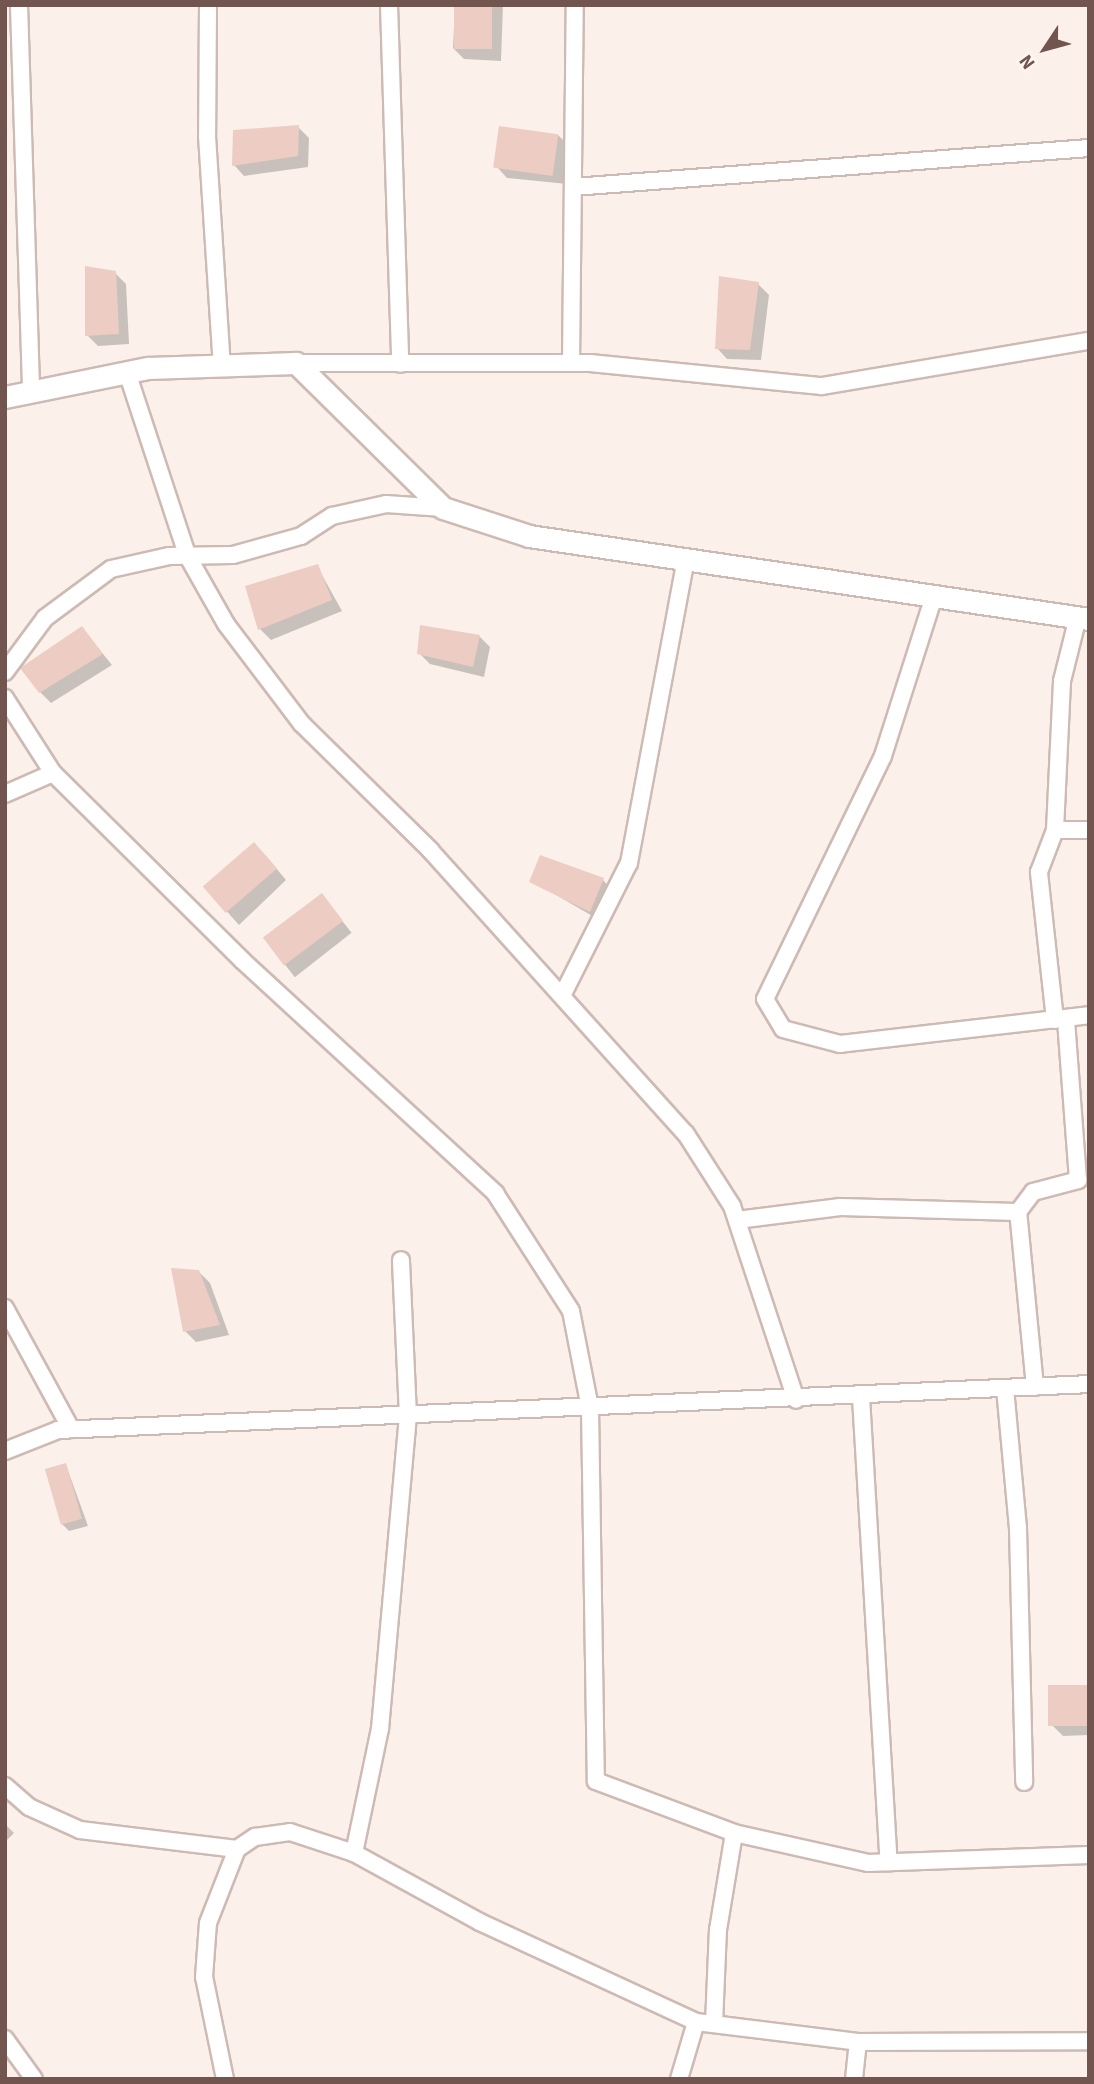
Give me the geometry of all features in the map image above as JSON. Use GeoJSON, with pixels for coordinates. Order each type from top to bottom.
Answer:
{"type":"FeatureCollection","features":[{"type":"Feature","properties":{"kind":"street"},"geometry":{"type":"LineString","coordinates":[[19,5],[31,392]]}},
{"type":"Feature","properties":{"kind":"street"},"geometry":{"type":"LineString","coordinates":[[208,5],[207,136],[222,365]]}},
{"type":"Feature","properties":{"kind":"street"},"geometry":{"type":"LineString","coordinates":[[389,5],[400,364]]}},
{"type":"Feature","properties":{"kind":"street"},"geometry":{"type":"LineString","coordinates":[[571,363],[575,5]]}},
{"type":"Feature","properties":{"kind":"street"},"geometry":{"type":"LineString","coordinates":[[573,187],[1089,148]]}},
{"type":"Feature","properties":{"kind":"street"},"geometry":{"type":"LineString","coordinates":[[5,397],[127,372],[296,363],[571,363],[822,386],[1089,341]]}},
{"type":"Feature","properties":{"kind":"street"},"geometry":{"type":"LineString","coordinates":[[296,363],[443,508]]}},
{"type":"Feature","properties":{"kind":"street"},"geometry":{"type":"LineString","coordinates":[[127,372],[187,555],[226,624],[302,724],[563,994],[686,1134],[737,1220],[796,1400]]}},
{"type":"Feature","properties":{"kind":"street"},"geometry":{"type":"LineString","coordinates":[[5,672],[45,618],[88,582],[111,569],[187,555],[233,555],[278,545],[356,509],[386,504],[443,508],[529,536],[1083,618],[1062,681],[1055,830],[1039,872],[1061,1020],[1078,1180],[1033,1192],[1018,1212],[1035,1387]]}},
{"type":"Feature","properties":{"kind":"street"},"geometry":{"type":"LineString","coordinates":[[563,994],[629,863],[687,559]]}},
{"type":"Feature","properties":{"kind":"street"},"geometry":{"type":"LineString","coordinates":[[934,596],[883,756],[765,999],[783,1029],[840,1044],[1089,1015]]}},
{"type":"Feature","properties":{"kind":"street"},"geometry":{"type":"LineString","coordinates":[[5,698],[52,773],[243,961],[495,1193],[571,1311],[590,1408],[597,1781],[734,1833],[889,1862],[1089,1855]]}},
{"type":"Feature","properties":{"kind":"street"},"geometry":{"type":"LineString","coordinates":[[5,794],[52,773]]}},
{"type":"Feature","properties":{"kind":"street"},"geometry":{"type":"LineString","coordinates":[[1055,830],[1089,830]]}},
{"type":"Feature","properties":{"kind":"street"},"geometry":{"type":"LineString","coordinates":[[737,1220],[840,1207],[1018,1212]]}},
{"type":"Feature","properties":{"kind":"street"},"geometry":{"type":"LineString","coordinates":[[354,1853],[380,1729],[408,1416],[401,1260]]}},
{"type":"Feature","properties":{"kind":"street"},"geometry":{"type":"LineString","coordinates":[[5,1308],[71,1429]]}},
{"type":"Feature","properties":{"kind":"street"},"geometry":{"type":"LineString","coordinates":[[5,1451],[71,1429],[796,1400],[1089,1384]]}},
{"type":"Feature","properties":{"kind":"street"},"geometry":{"type":"LineString","coordinates":[[1005,1388],[1018,1528],[1024,1782]]}},
{"type":"Feature","properties":{"kind":"street"},"geometry":{"type":"LineString","coordinates":[[861,1397],[889,1862]]}},
{"type":"Feature","properties":{"kind":"street"},"geometry":{"type":"LineString","coordinates":[[5,1786],[29,1807],[80,1830],[237,1849]]}},
{"type":"Feature","properties":{"kind":"street"},"geometry":{"type":"LineString","coordinates":[[225,2079],[204,1977],[208,1923],[237,1849],[255,1837],[290,1832],[354,1853],[480,1922],[696,2022],[858,2042],[1089,2041]]}},
{"type":"Feature","properties":{"kind":"street"},"geometry":{"type":"LineString","coordinates":[[714,2024],[716,1943],[734,1833]]}},
{"type":"Feature","properties":{"kind":"street"},"geometry":{"type":"LineString","coordinates":[[679,2079],[696,2022]]}},
{"type":"Feature","properties":{"kind":"street"},"geometry":{"type":"LineString","coordinates":[[5,2039],[34,2079]]}},
{"type":"Feature","properties":{"kind":"street"},"geometry":{"type":"LineString","coordinates":[[854,2079],[858,2042]]}},
{"type":"Feature","properties":{"kind":"building"},"geometry":{"type":"Polygon","coordinates":[[[454,5],[492,5],[492,49],[454,49],[454,5]]]}},
{"type":"Feature","properties":{"kind":"building"},"geometry":{"type":"Polygon","coordinates":[[[299,125],[298,156],[232,166],[233,130],[299,125]]]}},
{"type":"Feature","properties":{"kind":"building"},"geometry":{"type":"Polygon","coordinates":[[[499,126],[558,134],[553,176],[493,168],[499,126]]]}},
{"type":"Feature","properties":{"kind":"building"},"geometry":{"type":"Polygon","coordinates":[[[85,266],[116,271],[119,334],[85,336],[85,266]]]}},
{"type":"Feature","properties":{"kind":"building"},"geometry":{"type":"Polygon","coordinates":[[[719,276],[759,282],[750,350],[715,349],[719,276]]]}},
{"type":"Feature","properties":{"kind":"building"},"geometry":{"type":"Polygon","coordinates":[[[318,564],[332,600],[258,630],[245,586],[318,564]]]}},
{"type":"Feature","properties":{"kind":"building"},"geometry":{"type":"Polygon","coordinates":[[[420,625],[480,635],[473,667],[417,654],[420,625]]]}},
{"type":"Feature","properties":{"kind":"building"},"geometry":{"type":"Polygon","coordinates":[[[82,626],[103,654],[39,693],[20,668],[82,626]]]}},
{"type":"Feature","properties":{"kind":"building"},"geometry":{"type":"Polygon","coordinates":[[[254,842],[277,868],[226,913],[203,887],[254,842]]]}},
{"type":"Feature","properties":{"kind":"building"},"geometry":{"type":"Polygon","coordinates":[[[540,855],[604,878],[590,912],[529,882],[540,855]]]}},
{"type":"Feature","properties":{"kind":"building"},"geometry":{"type":"Polygon","coordinates":[[[322,893],[343,921],[284,965],[263,938],[322,893]]]}},
{"type":"Feature","properties":{"kind":"building"},"geometry":{"type":"Polygon","coordinates":[[[171,1268],[199,1270],[220,1325],[183,1332],[171,1268]]]}},
{"type":"Feature","properties":{"kind":"building"},"geometry":{"type":"Polygon","coordinates":[[[66,1463],[82,1519],[61,1525],[45,1469],[66,1463]]]}},
{"type":"Feature","properties":{"kind":"building"},"geometry":{"type":"Polygon","coordinates":[[[1048,1685],[1089,1685],[1089,1726],[1048,1726],[1048,1685]]]}}]}
